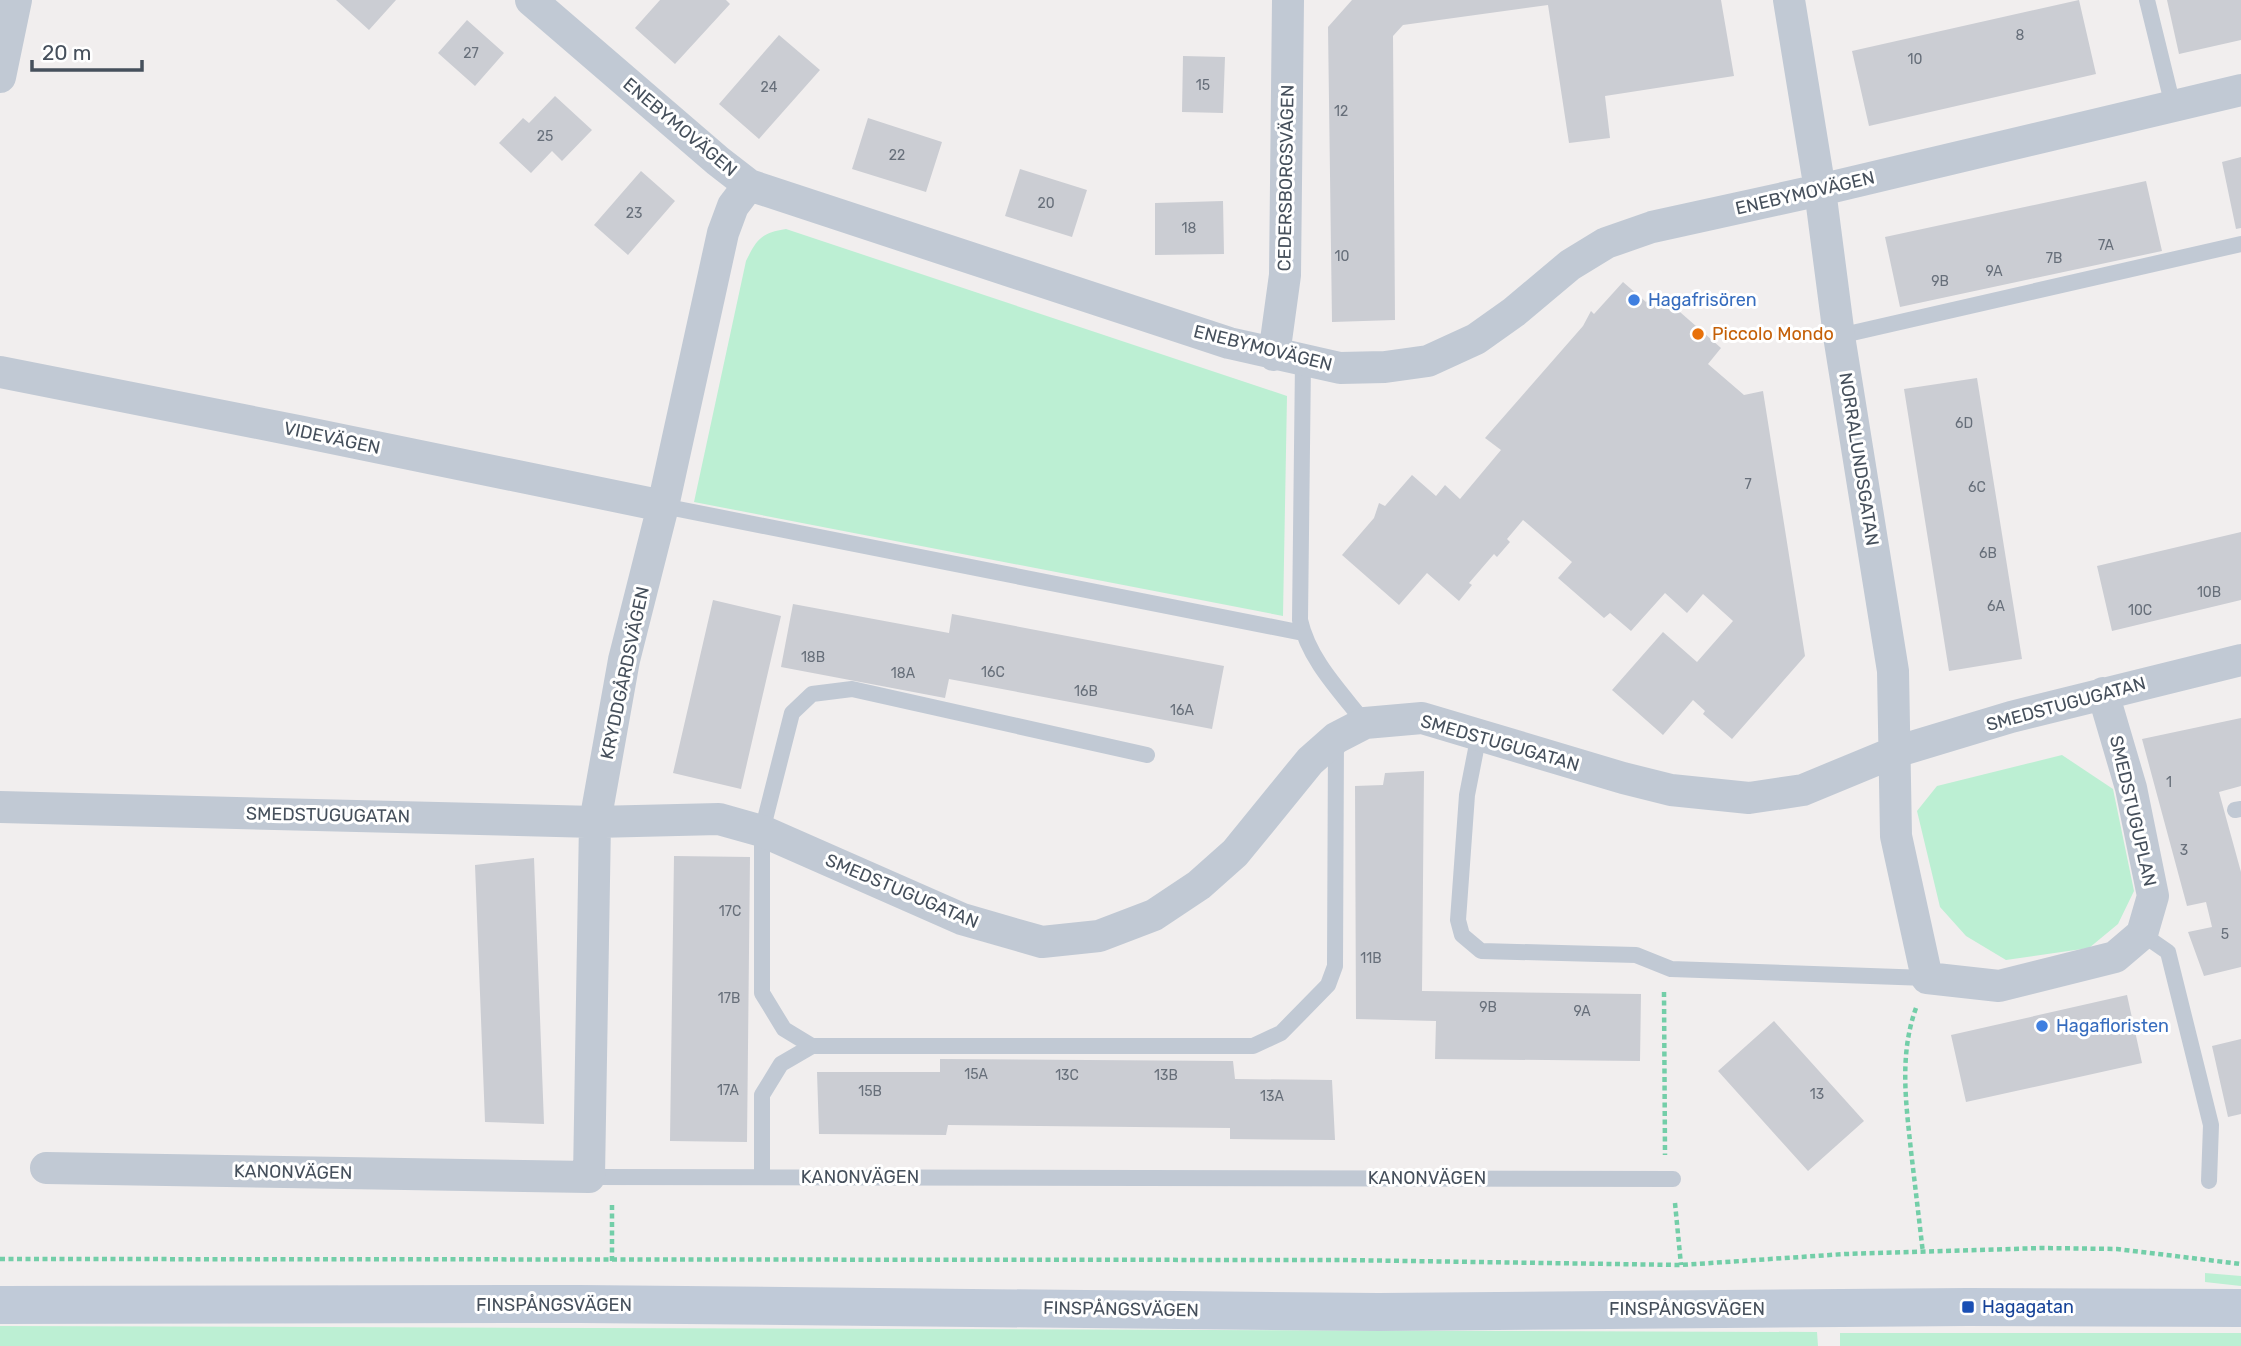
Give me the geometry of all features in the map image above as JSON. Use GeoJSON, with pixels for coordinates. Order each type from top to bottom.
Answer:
{"type":"FeatureCollection","features":[{"type":"Feature","properties":{"kind":"main road","name":"FINSPÅNGSVÄGEN"},"geometry":{"type":"LineString","coordinates":[[0,1305],[580,1304],[1378,1312],[1968,1307],[2241,1308]]}},
{"type":"Feature","properties":{"kind":"street"},"geometry":{"type":"LineString","coordinates":[[0,77],[16,0]]}},
{"type":"Feature","properties":{"kind":"street","name":"ENEBYMOVÄGEN"},"geometry":{"type":"LineString","coordinates":[[531,0],[749,185],[1216,339],[1340,368],[1385,367],[1428,361],[1476,339],[1514,312],[1570,265],[1606,243],[1652,227],[2241,90]]}},
{"type":"Feature","properties":{"kind":"street","name":"NORRALUNDSGATAN"},"geometry":{"type":"LineString","coordinates":[[1789,0],[1893,671],[1895,752]]}},
{"type":"Feature","properties":{"kind":"street","name":"CEDERSBORGSVÄGEN"},"geometry":{"type":"LineString","coordinates":[[1289,358],[1285,275],[1293,4]]}},
{"type":"Feature","properties":{"kind":"street","name":"KRYDDGÅRDSVÄGEN"},"geometry":{"type":"LineString","coordinates":[[601,1176],[595,822],[624,660],[663,506],[723,233],[733,206],[749,185]]}},
{"type":"Feature","properties":{"kind":"street","name":"VIDEVÄGEN"},"geometry":{"type":"LineString","coordinates":[[0,373],[298,430],[663,506]]}},
{"type":"Feature","properties":{"kind":"street","name":"SMEDSTUGUGATAN"},"geometry":{"type":"LineString","coordinates":[[0,807],[595,822],[719,819],[762,831],[962,919],[1042,942],[1099,936],[1154,915],[1199,885],[1236,853],[1310,761],[1336,738],[1365,723],[1422,718],[1671,790],[1749,798],[1803,790],[1895,752],[2011,717],[2241,660]]}},
{"type":"Feature","properties":{"kind":"street","name":"SMEDSTUGUPLAN"},"geometry":{"type":"LineString","coordinates":[[2103,693],[2131,788],[2153,897],[2142,934]]}},
{"type":"Feature","properties":{"kind":"street"},"geometry":{"type":"LineString","coordinates":[[1895,752],[1896,835],[1927,978],[1999,986],[2115,957],[2142,934]]}},
{"type":"Feature","properties":{"kind":"street","name":"KANONVÄGEN"},"geometry":{"type":"LineString","coordinates":[[46,1168],[601,1176]]}},
{"type":"Feature","properties":{"kind":"lane"},"geometry":{"type":"LineString","coordinates":[[2147,0],[2173,106]]}},
{"type":"Feature","properties":{"kind":"lane"},"geometry":{"type":"LineString","coordinates":[[1839,336],[2241,244]]}},
{"type":"Feature","properties":{"kind":"lane"},"geometry":{"type":"LineString","coordinates":[[1289,358],[1300,620],[1303,633],[1317,661],[1365,723]]}},
{"type":"Feature","properties":{"kind":"lane"},"geometry":{"type":"LineString","coordinates":[[663,506],[1303,633]]}},
{"type":"Feature","properties":{"kind":"lane"},"geometry":{"type":"LineString","coordinates":[[813,1046],[784,1029],[762,993],[762,831],[792,713],[812,694],[852,690],[1147,755]]}},
{"type":"Feature","properties":{"kind":"lane"},"geometry":{"type":"LineString","coordinates":[[1479,734],[1467,794],[1458,920],[1462,935],[1481,951],[1636,955],[1671,969],[1927,978]]}},
{"type":"Feature","properties":{"kind":"lane"},"geometry":{"type":"LineString","coordinates":[[762,1176],[762,1095],[781,1064],[813,1046],[1253,1046],[1281,1033],[1328,985],[1335,966],[1336,738]]}},
{"type":"Feature","properties":{"kind":"lane"},"geometry":{"type":"LineString","coordinates":[[2142,934],[2168,952],[2211,1125],[2209,1181]]}},
{"type":"Feature","properties":{"kind":"lane","name":"KANONVÄGEN"},"geometry":{"type":"LineString","coordinates":[[601,1176],[1673,1179]]}},
{"type":"Feature","properties":{"kind":"path"},"geometry":{"type":"LineString","coordinates":[[1664,967],[1665,1165],[1673,1179],[1681,1265]]}},
{"type":"Feature","properties":{"kind":"path"},"geometry":{"type":"LineString","coordinates":[[1923,1253],[1904,1063],[1911,1022],[1927,978]]}},
{"type":"Feature","properties":{"kind":"path"},"geometry":{"type":"LineString","coordinates":[[601,1176],[612,1261]]}},
{"type":"Feature","properties":{"kind":"path"},"geometry":{"type":"LineString","coordinates":[[0,1259],[1341,1260],[1681,1265],[1846,1254],[2043,1248],[2117,1250],[2241,1264]]}},
{"type":"Feature","properties":{"kind":"green space"},"geometry":{"type":"Polygon","coordinates":[[[786,229],[1287,396],[1283,616],[694,502],[746,261],[761,238],[786,229]]]}},
{"type":"Feature","properties":{"kind":"green space"},"geometry":{"type":"Polygon","coordinates":[[[2062,755],[2113,789],[2134,891],[2118,924],[2089,948],[2006,960],[1966,936],[1940,907],[1917,811],[1937,786],[2062,755]]]}},
{"type":"Feature","properties":{"kind":"green space"},"geometry":{"type":"Polygon","coordinates":[[[2205,1273],[2241,1276],[2241,1286],[2205,1282],[2205,1273]]]}},
{"type":"Feature","properties":{"kind":"green space"},"geometry":{"type":"Polygon","coordinates":[[[0,1326],[1817,1332],[1818,1346],[0,1346],[0,1326]]]}},
{"type":"Feature","properties":{"kind":"green space"},"geometry":{"type":"Polygon","coordinates":[[[1840,1333],[2241,1333],[2241,1346],[1840,1346],[1840,1333]]]}},
{"type":"Feature","properties":{"kind":"building"},"geometry":{"type":"Polygon","coordinates":[[[336,0],[396,0],[369,30],[336,0]]]}},
{"type":"Feature","properties":{"kind":"building"},"geometry":{"type":"Polygon","coordinates":[[[660,0],[726,0],[730,4],[675,64],[635,28],[660,0]]]}},
{"type":"Feature","properties":{"kind":"building"},"geometry":{"type":"Polygon","coordinates":[[[1352,0],[1721,0],[1734,76],[1605,96],[1610,138],[1569,143],[1548,5],[1403,25],[1393,36],[1395,320],[1332,322],[1328,27],[1352,0]]]}},
{"type":"Feature","properties":{"kind":"building"},"geometry":{"type":"Polygon","coordinates":[[[2079,0],[2096,74],[1869,126],[1852,51],[2079,0]]]}},
{"type":"Feature","properties":{"kind":"building"},"geometry":{"type":"Polygon","coordinates":[[[2167,0],[2241,0],[2241,40],[2179,54],[2167,0]]]}},
{"type":"Feature","properties":{"kind":"building"},"geometry":{"type":"Polygon","coordinates":[[[467,20],[504,53],[475,86],[438,53],[467,20]]]}},
{"type":"Feature","properties":{"kind":"building"},"geometry":{"type":"Polygon","coordinates":[[[779,35],[820,70],[759,139],[719,104],[779,35]]]}},
{"type":"Feature","properties":{"kind":"building"},"geometry":{"type":"Polygon","coordinates":[[[1183,56],[1225,57],[1223,113],[1182,112],[1183,56]]]}},
{"type":"Feature","properties":{"kind":"building"},"geometry":{"type":"Polygon","coordinates":[[[555,96],[592,130],[562,161],[552,151],[531,173],[499,143],[523,118],[529,123],[555,96]]]}},
{"type":"Feature","properties":{"kind":"building"},"geometry":{"type":"Polygon","coordinates":[[[868,118],[942,142],[926,192],[852,169],[868,118]]]}},
{"type":"Feature","properties":{"kind":"building"},"geometry":{"type":"Polygon","coordinates":[[[2241,157],[2241,228],[2236,229],[2222,162],[2241,157]]]}},
{"type":"Feature","properties":{"kind":"building"},"geometry":{"type":"Polygon","coordinates":[[[1020,169],[1087,190],[1072,237],[1005,216],[1020,169]]]}},
{"type":"Feature","properties":{"kind":"building"},"geometry":{"type":"Polygon","coordinates":[[[641,171],[675,201],[628,255],[594,225],[641,171]]]}},
{"type":"Feature","properties":{"kind":"building"},"geometry":{"type":"Polygon","coordinates":[[[2146,181],[2162,251],[1900,307],[1885,237],[2146,181]]]}},
{"type":"Feature","properties":{"kind":"building"},"geometry":{"type":"Polygon","coordinates":[[[1223,201],[1224,254],[1155,255],[1155,203],[1223,201]]]}},
{"type":"Feature","properties":{"kind":"building"},"geometry":{"type":"Polygon","coordinates":[[[1623,282],[1646,302],[1656,291],[1721,348],[1708,364],[1744,395],[1763,391],[1805,656],[1732,739],[1703,714],[1705,711],[1693,700],[1663,735],[1612,690],[1663,632],[1697,662],[1733,621],[1703,594],[1687,613],[1665,593],[1631,631],[1610,613],[1604,618],[1558,578],[1572,562],[1523,520],[1507,539],[1510,542],[1497,557],[1494,554],[1469,583],[1472,585],[1459,601],[1427,573],[1399,605],[1342,555],[1374,518],[1379,503],[1385,506],[1412,475],[1436,496],[1445,485],[1460,499],[1501,450],[1485,438],[1583,326],[1591,311],[1594,314],[1623,282]]]}},
{"type":"Feature","properties":{"kind":"building"},"geometry":{"type":"Polygon","coordinates":[[[1977,378],[2022,659],[1949,671],[1904,389],[1977,378]]]}},
{"type":"Feature","properties":{"kind":"building"},"geometry":{"type":"Polygon","coordinates":[[[2241,532],[2241,600],[2112,631],[2097,566],[2241,532]]]}},
{"type":"Feature","properties":{"kind":"building"},"geometry":{"type":"Polygon","coordinates":[[[713,600],[781,616],[741,789],[673,773],[713,600]]]}},
{"type":"Feature","properties":{"kind":"building"},"geometry":{"type":"Polygon","coordinates":[[[793,604],[949,633],[952,614],[1224,666],[1212,729],[949,679],[945,698],[781,667],[793,604]]]}},
{"type":"Feature","properties":{"kind":"building"},"geometry":{"type":"Polygon","coordinates":[[[2241,718],[2241,786],[2219,792],[2241,872],[2241,967],[2204,976],[2188,932],[2212,927],[2206,902],[2187,906],[2142,739],[2241,718]]]}},
{"type":"Feature","properties":{"kind":"building"},"geometry":{"type":"Polygon","coordinates":[[[1424,771],[1422,991],[1641,994],[1640,1061],[1435,1059],[1436,1021],[1356,1019],[1355,786],[1383,785],[1385,773],[1424,771]]]}},
{"type":"Feature","properties":{"kind":"building"},"geometry":{"type":"Polygon","coordinates":[[[674,856],[750,857],[747,1142],[670,1141],[674,856]]]}},
{"type":"Feature","properties":{"kind":"building"},"geometry":{"type":"Polygon","coordinates":[[[534,858],[544,1124],[485,1122],[475,865],[534,858]]]}},
{"type":"Feature","properties":{"kind":"building"},"geometry":{"type":"Polygon","coordinates":[[[2127,995],[2142,1063],[1966,1102],[1951,1035],[2127,995]]]}},
{"type":"Feature","properties":{"kind":"building"},"geometry":{"type":"Polygon","coordinates":[[[1774,1021],[1864,1121],[1808,1171],[1718,1071],[1774,1021]]]}},
{"type":"Feature","properties":{"kind":"building"},"geometry":{"type":"Polygon","coordinates":[[[2241,1039],[2241,1114],[2228,1117],[2212,1046],[2241,1039]]]}},
{"type":"Feature","properties":{"kind":"building"},"geometry":{"type":"Polygon","coordinates":[[[940,1059],[1233,1061],[1235,1079],[1332,1080],[1335,1140],[1230,1139],[1230,1128],[948,1125],[946,1135],[819,1134],[817,1072],[940,1072],[940,1059]]]}},
{"type":"Feature","properties":{"kind":"place","name":"Hagafrisören"},"geometry":{"type":"Point","coordinates":[1634,300]}},
{"type":"Feature","properties":{"kind":"place","name":"Piccolo Mondo"},"geometry":{"type":"Point","coordinates":[1698,334]}},
{"type":"Feature","properties":{"kind":"place","name":"Hagafloristen"},"geometry":{"type":"Point","coordinates":[2042,1026]}},
{"type":"Feature","properties":{"kind":"place","name":"Hagagatan"},"geometry":{"type":"Point","coordinates":[1968,1307]}}]}
